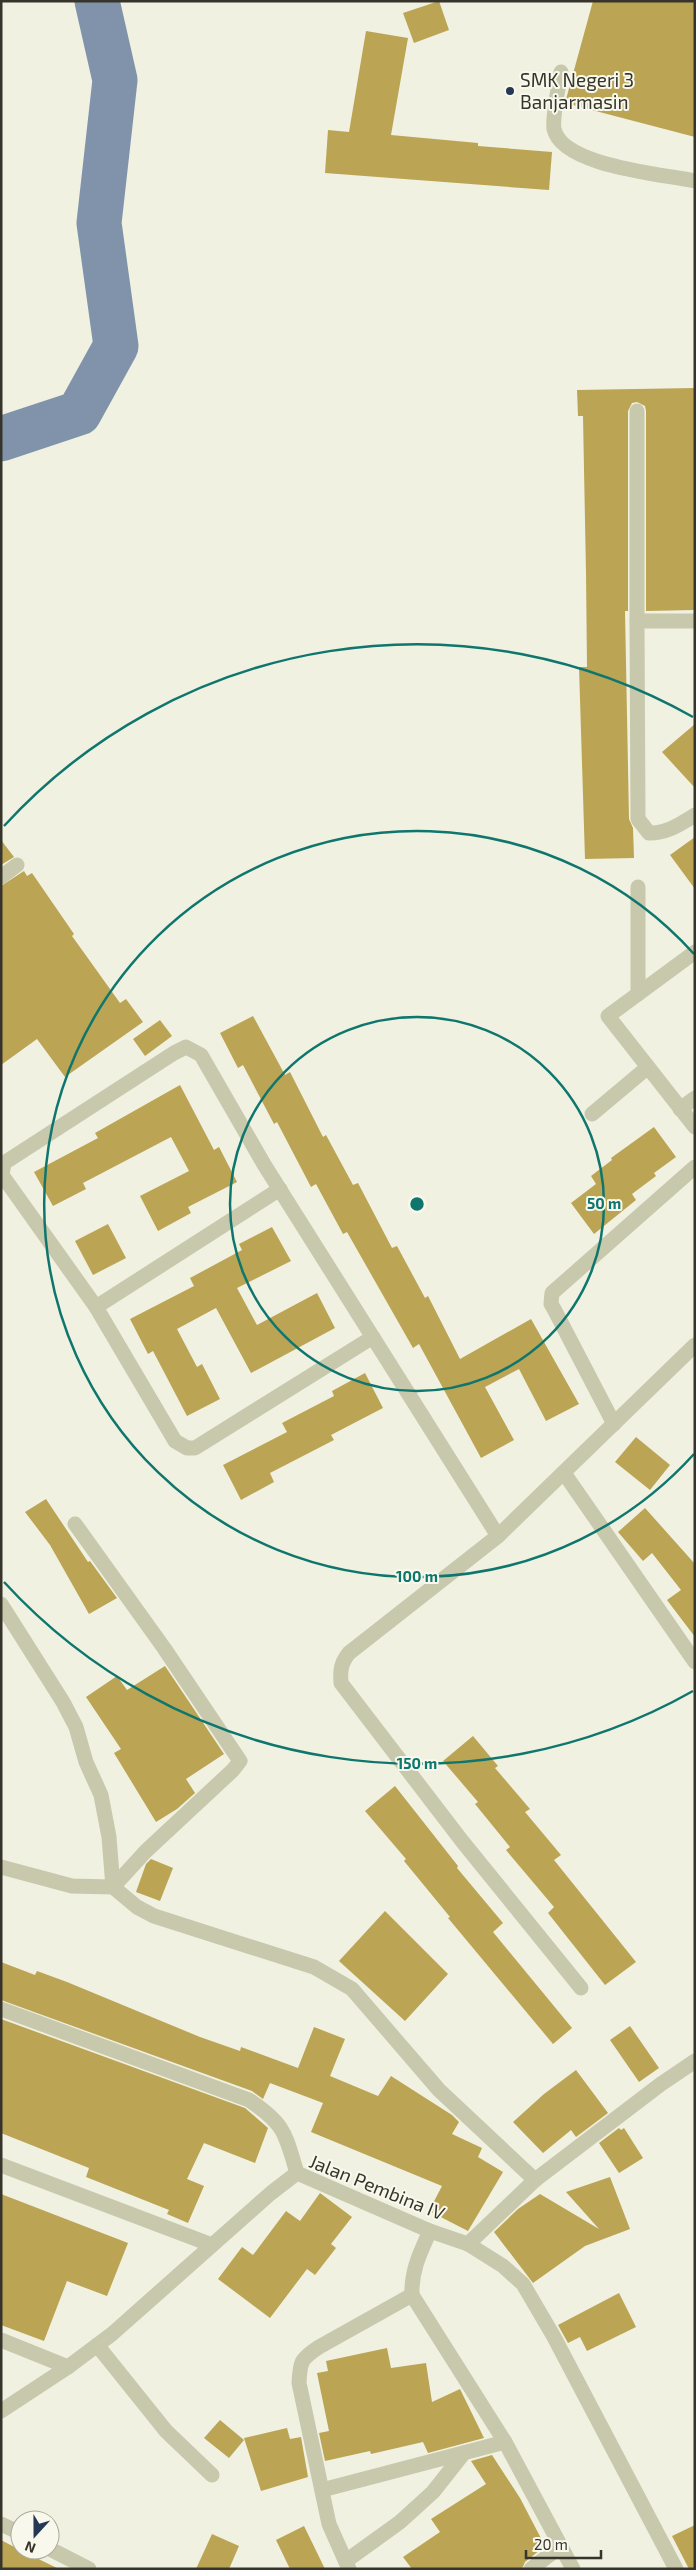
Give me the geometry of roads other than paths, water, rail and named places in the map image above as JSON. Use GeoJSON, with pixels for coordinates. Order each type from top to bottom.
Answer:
{"type":"FeatureCollection","features":[{"type":"Feature","properties":{"kind":"street"},"geometry":{"type":"LineString","coordinates":[[560,72],[554,128],[566,148],[588,160],[695,181]]}},
{"type":"Feature","properties":{"kind":"street"},"geometry":{"type":"LineString","coordinates":[[636,410],[638,819],[649,832],[660,833],[671,830],[695,815]]}},
{"type":"Feature","properties":{"kind":"street"},"geometry":{"type":"LineString","coordinates":[[637,621],[695,621]]}},
{"type":"Feature","properties":{"kind":"street"},"geometry":{"type":"LineString","coordinates":[[1,876],[17,865]]}},
{"type":"Feature","properties":{"kind":"street"},"geometry":{"type":"LineString","coordinates":[[638,887],[638,994]]}},
{"type":"Feature","properties":{"kind":"street"},"geometry":{"type":"LineString","coordinates":[[695,952],[608,1016],[695,1128]]}},
{"type":"Feature","properties":{"kind":"street"},"geometry":{"type":"LineString","coordinates":[[373,1337],[195,1448],[187,1448],[174,1441],[96,1307],[2,1175],[2,1162],[174,1053],[186,1047],[201,1055],[280,1189],[373,1337],[498,1536]]}},
{"type":"Feature","properties":{"kind":"street"},"geometry":{"type":"LineString","coordinates":[[592,1114],[648,1067]]}},
{"type":"Feature","properties":{"kind":"street"},"geometry":{"type":"LineString","coordinates":[[680,1109],[695,1098]]}},
{"type":"Feature","properties":{"kind":"street"},"geometry":{"type":"LineString","coordinates":[[614,1424],[551,1304],[552,1292],[695,1167]]}},
{"type":"Feature","properties":{"kind":"street"},"geometry":{"type":"LineString","coordinates":[[96,1307],[280,1189]]}},
{"type":"Feature","properties":{"kind":"street"},"geometry":{"type":"LineString","coordinates":[[581,1988],[462,1841],[341,1683],[340,1670],[349,1653],[498,1536],[695,1346]]}},
{"type":"Feature","properties":{"kind":"street"},"geometry":{"type":"LineString","coordinates":[[564,1473],[695,1662]]}},
{"type":"Feature","properties":{"kind":"street"},"geometry":{"type":"LineString","coordinates":[[75,1524],[164,1648],[240,1761],[226,1777],[146,1851],[112,1887]]}},
{"type":"Feature","properties":{"kind":"street"},"geometry":{"type":"LineString","coordinates":[[1,1604],[63,1702],[76,1727],[86,1762],[100,1795],[109,1837],[112,1887]]}},
{"type":"Feature","properties":{"kind":"street"},"geometry":{"type":"LineString","coordinates":[[1,1867],[72,1886],[112,1887],[137,1907],[154,1916],[314,1967],[352,1989],[439,2090],[535,2180]]}},
{"type":"Feature","properties":{"kind":"street"},"geometry":{"type":"LineString","coordinates":[[1,2009],[250,2100],[281,2126],[298,2173]]}},
{"type":"Feature","properties":{"kind":"street"},"geometry":{"type":"LineString","coordinates":[[468,2244],[535,2180],[660,2084],[695,2061]]}},
{"type":"Feature","properties":{"kind":"street"},"geometry":{"type":"LineString","coordinates":[[1,2164],[212,2246]]}},
{"type":"Feature","properties":{"kind":"street","name":"Jalan Pembina IV"},"geometry":{"type":"LineString","coordinates":[[1,2410],[68,2367],[97,2345],[271,2193],[298,2173],[430,2231],[468,2244],[502,2266],[523,2284],[540,2311],[676,2569]]}},
{"type":"Feature","properties":{"kind":"street"},"geometry":{"type":"LineString","coordinates":[[430,2231],[414,2265],[411,2278],[412,2295],[505,2442],[573,2569]]}},
{"type":"Feature","properties":{"kind":"street"},"geometry":{"type":"LineString","coordinates":[[412,2295],[319,2347],[306,2356],[300,2364],[299,2382],[329,2524],[348,2565],[400,2522],[432,2492],[464,2454]]}},
{"type":"Feature","properties":{"kind":"street"},"geometry":{"type":"LineString","coordinates":[[1,2340],[68,2367]]}},
{"type":"Feature","properties":{"kind":"street"},"geometry":{"type":"LineString","coordinates":[[97,2345],[166,2431],[212,2475]]}},
{"type":"Feature","properties":{"kind":"street"},"geometry":{"type":"LineString","coordinates":[[322,2490],[505,2442]]}},
{"type":"Feature","properties":{"kind":"street"},"geometry":{"type":"LineString","coordinates":[[531,2569],[561,2546]]}},
{"type":"Feature","properties":{"kind":"street"},"geometry":{"type":"LineString","coordinates":[[60,2554],[89,2569]]}},
{"type":"Feature","properties":{"kind":"waterway"},"geometry":{"type":"LineString","coordinates":[[1,439],[79,413],[116,346],[99,223],[115,80],[97,1]]}},
{"type":"Feature","properties":{"kind":"place","name":"SMK Negeri 3 Banjarmasin"},"geometry":{"type":"Point","coordinates":[510,91]}}]}
